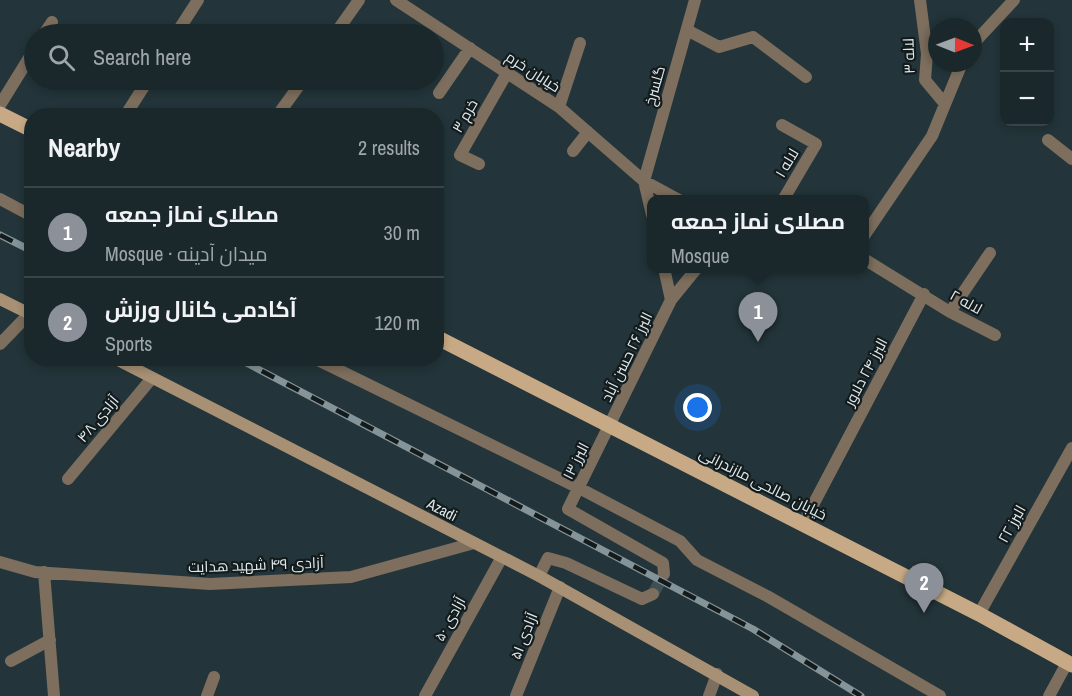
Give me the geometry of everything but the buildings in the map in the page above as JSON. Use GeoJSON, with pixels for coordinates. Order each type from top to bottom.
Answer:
{"type":"FeatureCollection","features":[{"type":"Feature","properties":{"kind":"main road"},"geometry":{"type":"LineString","coordinates":[[0,114],[24,126]]}},
{"type":"Feature","properties":{"kind":"main road"},"geometry":{"type":"LineString","coordinates":[[0,299],[24,312]]}},
{"type":"Feature","properties":{"kind":"main road","name":"خیابان صالحی مازندرانی"},"geometry":{"type":"LineString","coordinates":[[444,341],[979,614],[1070,664]]}},
{"type":"Feature","properties":{"kind":"main road","name":"Azadi"},"geometry":{"type":"LineString","coordinates":[[129,366],[540,576],[753,696]]}},
{"type":"Feature","properties":{"kind":"street"},"geometry":{"type":"LineString","coordinates":[[182,24],[198,0]]}},
{"type":"Feature","properties":{"kind":"street"},"geometry":{"type":"LineString","coordinates":[[341,24],[359,0]]}},
{"type":"Feature","properties":{"kind":"street","name":"خیابان خرم"},"geometry":{"type":"LineString","coordinates":[[396,0],[433,24]]}},
{"type":"Feature","properties":{"kind":"street","name":"گلسرخ"},"geometry":{"type":"LineString","coordinates":[[644,181],[695,0]]}},
{"type":"Feature","properties":{"kind":"street","name":"لاله ۳"},"geometry":{"type":"LineString","coordinates":[[920,0],[927,54],[925,80],[945,104]]}},
{"type":"Feature","properties":{"kind":"street"},"geometry":{"type":"LineString","coordinates":[[982,34],[1014,0]]}},
{"type":"Feature","properties":{"kind":"street"},"geometry":{"type":"LineString","coordinates":[[687,30],[719,47],[753,37],[806,77]]}},
{"type":"Feature","properties":{"kind":"street","name":"خیابان خرم"},"geometry":{"type":"LineString","coordinates":[[444,31],[559,107],[644,181],[669,195]]}},
{"type":"Feature","properties":{"kind":"street"},"geometry":{"type":"LineString","coordinates":[[559,107],[580,43]]}},
{"type":"Feature","properties":{"kind":"street"},"geometry":{"type":"LineString","coordinates":[[444,86],[470,48]]}},
{"type":"Feature","properties":{"kind":"street"},"geometry":{"type":"LineString","coordinates":[[0,105],[24,66]]}},
{"type":"Feature","properties":{"kind":"street"},"geometry":{"type":"LineString","coordinates":[[869,229],[932,136],[958,72]]}},
{"type":"Feature","properties":{"kind":"street","name":"خرم ۳"},"geometry":{"type":"LineString","coordinates":[[479,164],[460,155],[507,73]]}},
{"type":"Feature","properties":{"kind":"street"},"geometry":{"type":"LineString","coordinates":[[130,108],[142,90]]}},
{"type":"Feature","properties":{"kind":"street"},"geometry":{"type":"LineString","coordinates":[[283,108],[296,90]]}},
{"type":"Feature","properties":{"kind":"street","name":"لاله ۱"},"geometry":{"type":"LineString","coordinates":[[782,125],[816,144],[786,195]]}},
{"type":"Feature","properties":{"kind":"street"},"geometry":{"type":"LineString","coordinates":[[573,151],[588,132]]}},
{"type":"Feature","properties":{"kind":"street"},"geometry":{"type":"LineString","coordinates":[[1048,140],[1072,159]]}},
{"type":"Feature","properties":{"kind":"street"},"geometry":{"type":"LineString","coordinates":[[644,181],[647,196]]}},
{"type":"Feature","properties":{"kind":"street"},"geometry":{"type":"LineString","coordinates":[[0,199],[24,212]]}},
{"type":"Feature","properties":{"kind":"street"},"geometry":{"type":"LineString","coordinates":[[950,312],[990,253]]}},
{"type":"Feature","properties":{"kind":"street"},"geometry":{"type":"LineString","coordinates":[[869,262],[924,294]]}},
{"type":"Feature","properties":{"kind":"street"},"geometry":{"type":"LineString","coordinates":[[665,273],[671,300]]}},
{"type":"Feature","properties":{"kind":"street","name":"البرز ۲۶ حسن آباد"},"geometry":{"type":"LineString","coordinates":[[610,426],[671,300],[694,273]]}},
{"type":"Feature","properties":{"kind":"street","name":"لاله ۲"},"geometry":{"type":"LineString","coordinates":[[924,294],[950,312],[995,335]]}},
{"type":"Feature","properties":{"kind":"street","name":"البرز ۲۴ دلاور"},"geometry":{"type":"LineString","coordinates":[[803,524],[924,294]]}},
{"type":"Feature","properties":{"kind":"street"},"geometry":{"type":"LineString","coordinates":[[0,344],[24,321]]}},
{"type":"Feature","properties":{"kind":"street"},"geometry":{"type":"LineString","coordinates":[[330,366],[579,488],[680,541],[697,560],[767,596],[940,696]]}},
{"type":"Feature","properties":{"kind":"street","name":"آزادی ۴۸"},"geometry":{"type":"LineString","coordinates":[[68,479],[152,378]]}},
{"type":"Feature","properties":{"kind":"street","name":"البرز ۱۳"},"geometry":{"type":"LineString","coordinates":[[610,426],[568,509],[663,563],[664,574]]}},
{"type":"Feature","properties":{"kind":"street","name":"البرز ۲۲"},"geometry":{"type":"LineString","coordinates":[[979,614],[1072,448]]}},
{"type":"Feature","properties":{"kind":"street","name":"آزادی ۴۹ شهید هدایت"},"geometry":{"type":"LineString","coordinates":[[0,562],[44,572],[210,584],[351,577],[474,543]]}},
{"type":"Feature","properties":{"kind":"street","name":"آزادی ۵۰"},"geometry":{"type":"LineString","coordinates":[[425,696],[502,557]]}},
{"type":"Feature","properties":{"kind":"street"},"geometry":{"type":"LineString","coordinates":[[540,576],[548,558],[566,563],[642,599],[653,594]]}},
{"type":"Feature","properties":{"kind":"street"},"geometry":{"type":"LineString","coordinates":[[44,572],[54,696]]}},
{"type":"Feature","properties":{"kind":"street","name":"آزادی ۵۱"},"geometry":{"type":"LineString","coordinates":[[516,696],[560,587]]}},
{"type":"Feature","properties":{"kind":"street"},"geometry":{"type":"LineString","coordinates":[[11,662],[50,640]]}},
{"type":"Feature","properties":{"kind":"street"},"geometry":{"type":"LineString","coordinates":[[1049,696],[1070,664]]}},
{"type":"Feature","properties":{"kind":"street"},"geometry":{"type":"LineString","coordinates":[[710,696],[717,674]]}},
{"type":"Feature","properties":{"kind":"street"},"geometry":{"type":"LineString","coordinates":[[207,696],[214,677]]}},
{"type":"Feature","properties":{"kind":"tunnel"},"geometry":{"type":"LineString","coordinates":[[653,594],[664,574]]}},
{"type":"Feature","properties":{"kind":"railway"},"geometry":{"type":"LineString","coordinates":[[0,235],[24,247]]}},
{"type":"Feature","properties":{"kind":"railway"},"geometry":{"type":"LineString","coordinates":[[252,366],[753,629],[861,696]]}},
{"type":"Feature","properties":{"kind":"place","name":"مصلای نماز جمعه"},"geometry":{"type":"Point","coordinates":[758,342]}},
{"type":"Feature","properties":{"kind":"place","name":"آکادمی کانال ورزش"},"geometry":{"type":"Point","coordinates":[924,613]}}]}
